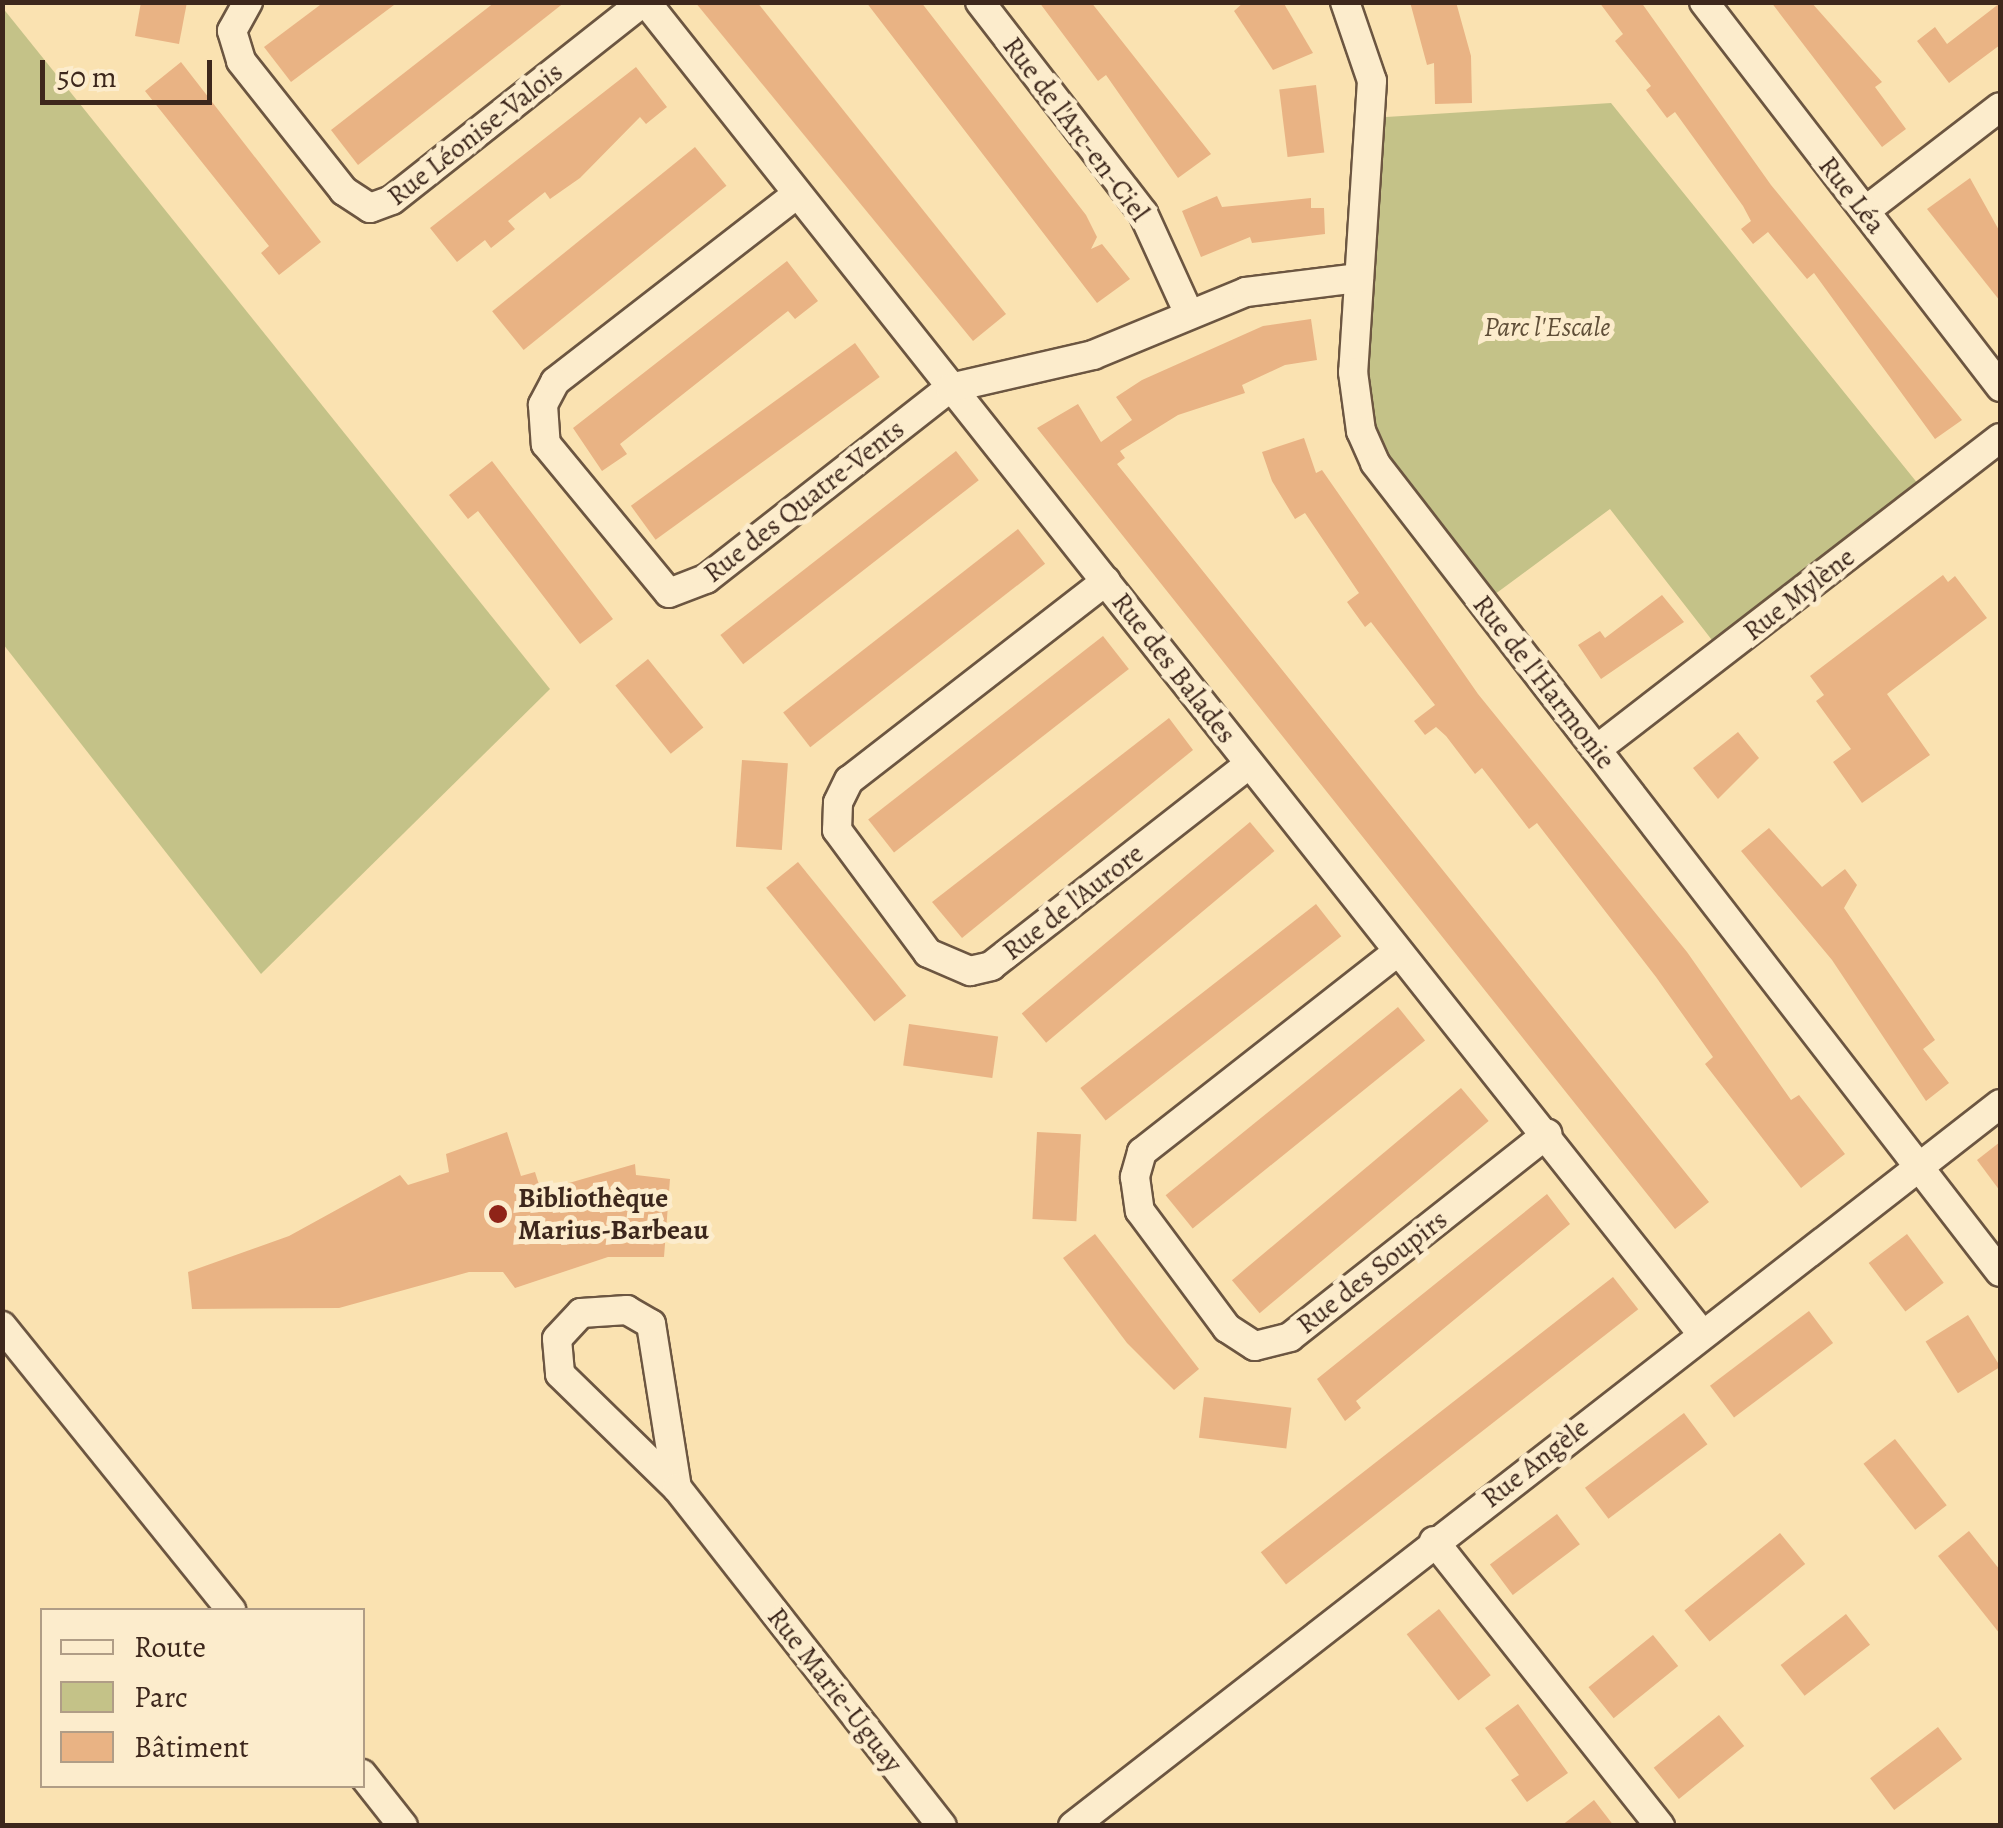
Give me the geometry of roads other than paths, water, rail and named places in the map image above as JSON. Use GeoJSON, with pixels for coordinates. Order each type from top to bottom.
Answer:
{"type":"FeatureCollection","features":[{"type":"Feature","properties":{"kind":"street","name":"Rue Léonise-Valois"},"geometry":{"type":"LineString","coordinates":[[248,2],[232,31],[241,61],[344,191],[370,208],[392,200],[645,2]]}},
{"type":"Feature","properties":{"kind":"street","name":"Rue des Balades"},"geometry":{"type":"LineString","coordinates":[[645,2],[1106,581],[1396,954],[1547,1134],[1702,1334]]}},
{"type":"Feature","properties":{"kind":"street","name":"Rue de l'Arc-en-Ciel"},"geometry":{"type":"LineString","coordinates":[[980,2],[1143,213],[1189,314]]}},
{"type":"Feature","properties":{"kind":"street","name":"Rue de l'Harmonie"},"geometry":{"type":"LineString","coordinates":[[1345,2],[1372,81],[1354,401],[1376,463],[2000,1272]]}},
{"type":"Feature","properties":{"kind":"street","name":"Rue Léa"},"geometry":{"type":"LineString","coordinates":[[1704,2],[2000,387]]}},
{"type":"Feature","properties":{"kind":"street"},"geometry":{"type":"LineString","coordinates":[[1865,212],[2000,107]]}},
{"type":"Feature","properties":{"kind":"street","name":"Rue des Quatre-Vents"},"geometry":{"type":"LineString","coordinates":[[797,194],[555,382],[542,405],[546,444],[663,588],[688,588],[950,388],[1023,377],[1274,286],[1359,278]]}},
{"type":"Feature","properties":{"kind":"street","name":"Rue Mylène"},"geometry":{"type":"LineString","coordinates":[[1598,749],[2000,438]]}},
{"type":"Feature","properties":{"kind":"street","name":"Rue de l'Aurore"},"geometry":{"type":"LineString","coordinates":[[1106,581],[850,780],[838,803],[837,830],[928,954],[970,971],[991,966],[1250,764]]}},
{"type":"Feature","properties":{"kind":"street","name":"Rue des Soupirs"},"geometry":{"type":"LineString","coordinates":[[1396,954],[1142,1152],[1135,1177],[1140,1212],[1227,1328],[1255,1346],[1290,1337],[1547,1134]]}},
{"type":"Feature","properties":{"kind":"street","name":"Rue Angèle"},"geometry":{"type":"LineString","coordinates":[[1073,1826],[2000,1104]]}},
{"type":"Feature","properties":{"kind":"street","name":"Rue Marie-Uguay"},"geometry":{"type":"LineString","coordinates":[[677,1488],[652,1324],[627,1310],[581,1312],[557,1340],[560,1374],[677,1488],[942,1826]]}},
{"type":"Feature","properties":{"kind":"street"},"geometry":{"type":"LineString","coordinates":[[2,1326],[229,1608]]}},
{"type":"Feature","properties":{"kind":"street"},"geometry":{"type":"LineString","coordinates":[[1434,1542],[1660,1826]]}},
{"type":"Feature","properties":{"kind":"street"},"geometry":{"type":"LineString","coordinates":[[365,1778],[404,1826]]}},
{"type":"Feature","properties":{"kind":"place","name":"Bibliothèque Marius-Barbeau"},"geometry":{"type":"Point","coordinates":[498,1214]}},
{"type":"Feature","properties":{"kind":"park label","name":"Parc l'Escale"},"geometry":{"type":"Point","coordinates":[1547,327]}}]}
